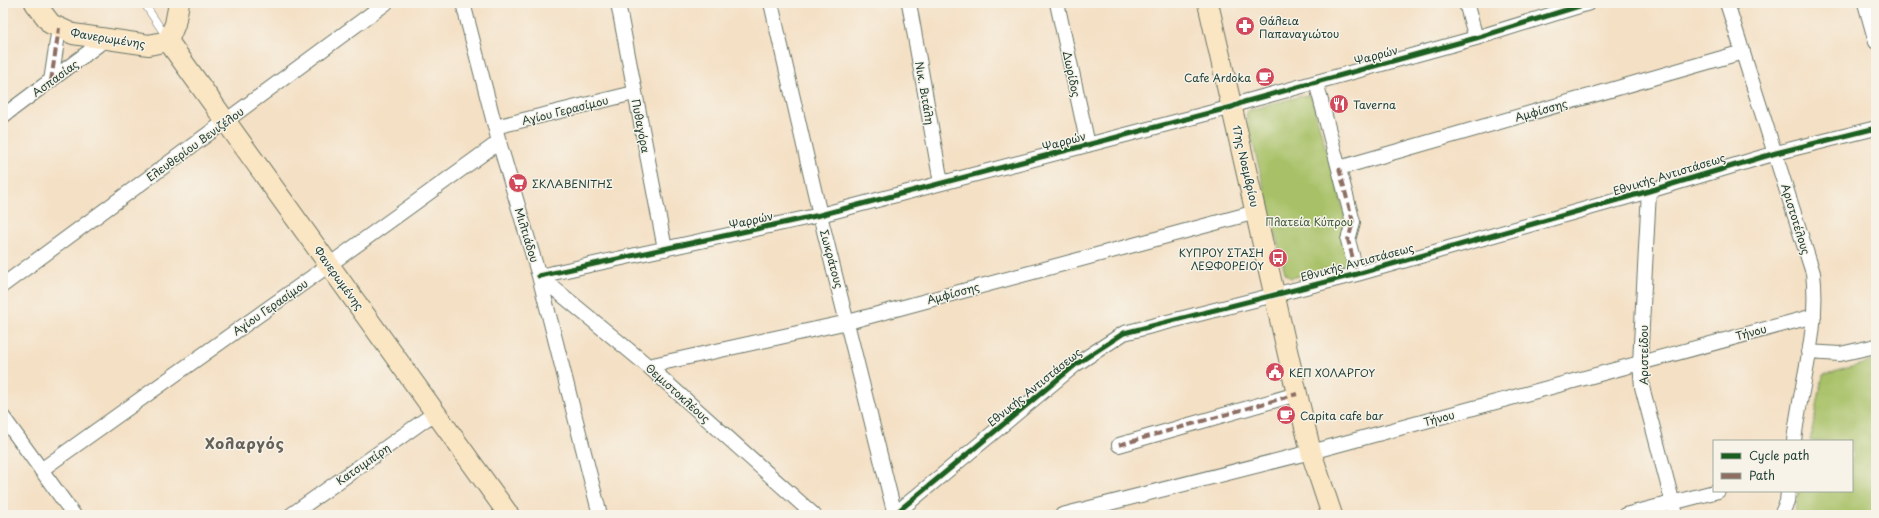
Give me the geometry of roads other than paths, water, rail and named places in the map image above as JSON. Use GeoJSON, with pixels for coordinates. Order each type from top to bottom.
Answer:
{"type":"FeatureCollection","features":[{"type":"Feature","properties":{"kind":"street","name":"Φανερωμένης"},"geometry":{"type":"LineString","coordinates":[[35,3],[51,24],[73,34],[149,45],[168,41],[509,515]]}},
{"type":"Feature","properties":{"kind":"street"},"geometry":{"type":"LineString","coordinates":[[168,41],[175,24],[179,3]]}},
{"type":"Feature","properties":{"kind":"street","name":"Ελευθερίου Βενιζέλου"},"geometry":{"type":"LineString","coordinates":[[3,285],[386,3]]}},
{"type":"Feature","properties":{"kind":"street","name":"Μιλτιάδου"},"geometry":{"type":"LineString","coordinates":[[463,3],[499,142],[539,276],[600,515]]}},
{"type":"Feature","properties":{"kind":"street","name":"Πυθαγόρα"},"geometry":{"type":"LineString","coordinates":[[618,3],[665,249]]}},
{"type":"Feature","properties":{"kind":"street","name":"Σωκράτους"},"geometry":{"type":"LineString","coordinates":[[770,3],[820,215],[895,514]]}},
{"type":"Feature","properties":{"kind":"street","name":"Νικ. Βιτάλη"},"geometry":{"type":"LineString","coordinates":[[909,3],[941,183]]}},
{"type":"Feature","properties":{"kind":"street","name":"Δωρίδος"},"geometry":{"type":"LineString","coordinates":[[1057,3],[1088,145]]}},
{"type":"Feature","properties":{"kind":"street","name":"17ης Νοεμβρίου"},"geometry":{"type":"LineString","coordinates":[[1208,3],[1311,452],[1332,515]]}},
{"type":"Feature","properties":{"kind":"street"},"geometry":{"type":"LineString","coordinates":[[1466,3],[1476,38]]}},
{"type":"Feature","properties":{"kind":"street","name":"Ψαρρών"},"geometry":{"type":"LineString","coordinates":[[539,276],[820,215],[1232,107],[1476,38],[1589,3]]}},
{"type":"Feature","properties":{"kind":"street","name":"Αριστοτέλους"},"geometry":{"type":"LineString","coordinates":[[1727,3],[1776,153],[1813,274],[1815,290],[1814,316],[1794,440]]}},
{"type":"Feature","properties":{"kind":"street"},"geometry":{"type":"LineString","coordinates":[[1865,3],[1876,42]]}},
{"type":"Feature","properties":{"kind":"street"},"geometry":{"type":"LineString","coordinates":[[51,81],[59,28]]}},
{"type":"Feature","properties":{"kind":"street","name":"Ασπασίας"},"geometry":{"type":"LineString","coordinates":[[3,116],[106,39]]}},
{"type":"Feature","properties":{"kind":"street","name":"Αμφίσσης"},"geometry":{"type":"LineString","coordinates":[[1339,168],[1742,52]]}},
{"type":"Feature","properties":{"kind":"street"},"geometry":{"type":"LineString","coordinates":[[1316,82],[1353,222],[1348,240],[1357,274]]}},
{"type":"Feature","properties":{"kind":"street","name":"Αγίου Γερασίμου"},"geometry":{"type":"LineString","coordinates":[[495,127],[634,93]]}},
{"type":"Feature","properties":{"kind":"street","name":"Εθνικής Αντιστάσεως"},"geometry":{"type":"LineString","coordinates":[[895,514],[1075,365],[1124,333],[1357,274],[1649,191],[1776,153],[1876,128]]}},
{"type":"Feature","properties":{"kind":"street","name":"Αγίου Γερασίμου"},"geometry":{"type":"LineString","coordinates":[[41,470],[330,265],[499,142]]}},
{"type":"Feature","properties":{"kind":"street","name":"Αριστείδου"},"geometry":{"type":"LineString","coordinates":[[1649,191],[1640,363],[1642,386],[1675,509]]}},
{"type":"Feature","properties":{"kind":"street","name":"Αμφίσσης"},"geometry":{"type":"LineString","coordinates":[[648,366],[848,322],[1256,212]]}},
{"type":"Feature","properties":{"kind":"street","name":"Θεμιστοκλέους"},"geometry":{"type":"LineString","coordinates":[[539,276],[648,366],[814,515]]}},
{"type":"Feature","properties":{"kind":"street","name":"Τήνου"},"geometry":{"type":"LineString","coordinates":[[1062,515],[1311,452],[1814,316]]}},
{"type":"Feature","properties":{"kind":"street"},"geometry":{"type":"LineString","coordinates":[[1808,352],[1840,354],[1876,346]]}},
{"type":"Feature","properties":{"kind":"street"},"geometry":{"type":"LineString","coordinates":[[1119,445],[1297,394]]}},
{"type":"Feature","properties":{"kind":"street","name":"Κατσιμπίρη"},"geometry":{"type":"LineString","coordinates":[[291,515],[436,412]]}},
{"type":"Feature","properties":{"kind":"street"},"geometry":{"type":"LineString","coordinates":[[3,417],[74,515]]}},
{"type":"Feature","properties":{"kind":"street"},"geometry":{"type":"LineString","coordinates":[[1625,515],[1675,509],[1716,492]]}},
{"type":"Feature","properties":{"kind":"street"},"geometry":{"type":"LineString","coordinates":[[1781,515],[1787,502],[1788,492]]}},
{"type":"Feature","properties":{"kind":"lane"},"geometry":{"type":"LineString","coordinates":[[144,3],[168,41]]}},
{"type":"Feature","properties":{"kind":"place","name":"Θάλεια Παπαναγιώτου"},"geometry":{"type":"Point","coordinates":[1245,26]}},
{"type":"Feature","properties":{"kind":"place","name":"Cafe Ardoka"},"geometry":{"type":"Point","coordinates":[1265,77]}},
{"type":"Feature","properties":{"kind":"place","name":"Taverna"},"geometry":{"type":"Point","coordinates":[1339,104]}},
{"type":"Feature","properties":{"kind":"place","name":"ΣΚΛΑΒΕΝΙΤΗΣ"},"geometry":{"type":"Point","coordinates":[518,183]}},
{"type":"Feature","properties":{"kind":"place","name":"ΚΥΠΡΟΥ ΣΤΑΣΗ ΛΕΩΦΟΡΕΙΟΥ"},"geometry":{"type":"Point","coordinates":[1278,258]}},
{"type":"Feature","properties":{"kind":"place","name":"ΚΕΠ ΧΟΛΑΡΓΟΥ"},"geometry":{"type":"Point","coordinates":[1275,372]}},
{"type":"Feature","properties":{"kind":"place","name":"Capita cafe bar"},"geometry":{"type":"Point","coordinates":[1286,415]}},
{"type":"Feature","properties":{"kind":"district","name":"Χολαργός"},"geometry":{"type":"Point","coordinates":[245,442]}},
{"type":"Feature","properties":{"kind":"park label","name":"Πλατεία Κύπρου"},"geometry":{"type":"Point","coordinates":[1309,221]}}]}
